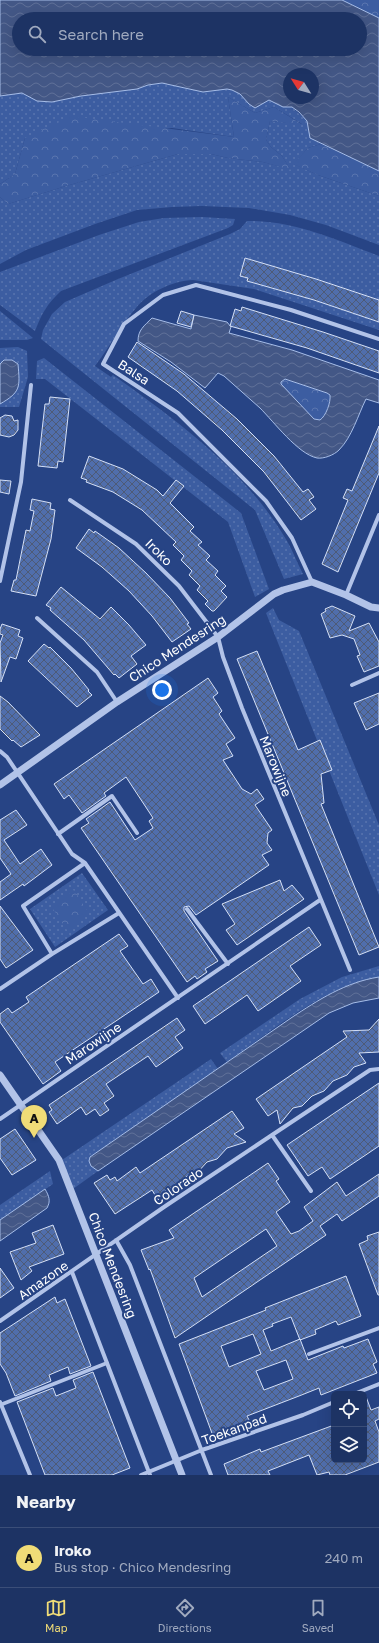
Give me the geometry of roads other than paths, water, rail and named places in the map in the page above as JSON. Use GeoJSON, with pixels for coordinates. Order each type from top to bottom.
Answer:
{"type":"FeatureCollection","features":[{"type":"Feature","properties":{"kind":"street","name":"Balsa"},"geometry":{"type":"LineString","coordinates":[[312,582],[292,538],[266,501],[178,413],[103,364],[124,324],[163,296],[196,285],[291,310],[379,339]]}},
{"type":"Feature","properties":{"kind":"street"},"geometry":{"type":"LineString","coordinates":[[0,581],[22,482],[31,385]]}},
{"type":"Feature","properties":{"kind":"street","name":"Iroko"},"geometry":{"type":"LineString","coordinates":[[70,500],[136,544],[179,586],[218,637]]}},
{"type":"Feature","properties":{"kind":"street"},"geometry":{"type":"LineString","coordinates":[[346,595],[379,515]]}},
{"type":"Feature","properties":{"kind":"street"},"geometry":{"type":"LineString","coordinates":[[312,582],[346,595],[371,607],[379,608]]}},
{"type":"Feature","properties":{"kind":"street","name":"Chico Mendesring"},"geometry":{"type":"LineString","coordinates":[[0,785],[117,702],[218,637],[274,594],[312,582]]}},
{"type":"Feature","properties":{"kind":"street"},"geometry":{"type":"LineString","coordinates":[[37,618],[96,672],[117,702]]}},
{"type":"Feature","properties":{"kind":"street","name":"Marowijne"},"geometry":{"type":"LineString","coordinates":[[218,637],[223,657],[242,708],[350,970]]}},
{"type":"Feature","properties":{"kind":"street"},"geometry":{"type":"LineString","coordinates":[[352,685],[379,673]]}},
{"type":"Feature","properties":{"kind":"street"},"geometry":{"type":"LineString","coordinates":[[0,751],[7,757],[72,854],[85,863],[178,998]]}},
{"type":"Feature","properties":{"kind":"street"},"geometry":{"type":"LineString","coordinates":[[58,834],[112,796],[137,833]]}},
{"type":"Feature","properties":{"kind":"street"},"geometry":{"type":"LineString","coordinates":[[52,954],[23,906],[85,863]]}},
{"type":"Feature","properties":{"kind":"street","name":"Marowijne"},"geometry":{"type":"LineString","coordinates":[[20,1105],[320,900]]}},
{"type":"Feature","properties":{"kind":"street"},"geometry":{"type":"LineString","coordinates":[[187,909],[228,964]]}},
{"type":"Feature","properties":{"kind":"street"},"geometry":{"type":"LineString","coordinates":[[0,989],[52,954],[119,913]]}},
{"type":"Feature","properties":{"kind":"street","name":"Colorado"},"geometry":{"type":"LineString","coordinates":[[96,1253],[370,1070],[379,1069]]}},
{"type":"Feature","properties":{"kind":"street","name":"Chico Mendesring"},"geometry":{"type":"LineString","coordinates":[[0,1075],[59,1160],[182,1475]]}},
{"type":"Feature","properties":{"kind":"street"},"geometry":{"type":"LineString","coordinates":[[0,1119],[20,1105]]}},
{"type":"Feature","properties":{"kind":"street"},"geometry":{"type":"LineString","coordinates":[[272,1135],[311,1191]]}},
{"type":"Feature","properties":{"kind":"street","name":"Chico Mendesring"},"geometry":{"type":"LineString","coordinates":[[116,1240],[130,1265],[211,1475]]}},
{"type":"Feature","properties":{"kind":"street","name":"Amazone"},"geometry":{"type":"LineString","coordinates":[[0,1321],[72,1272],[96,1253]]}},
{"type":"Feature","properties":{"kind":"street"},"geometry":{"type":"LineString","coordinates":[[72,1272],[149,1473]]}},
{"type":"Feature","properties":{"kind":"street"},"geometry":{"type":"LineString","coordinates":[[309,1354],[379,1328]]}},
{"type":"Feature","properties":{"kind":"street"},"geometry":{"type":"LineString","coordinates":[[30,1475],[0,1404],[107,1363]]}},
{"type":"Feature","properties":{"kind":"street"},"geometry":{"type":"LineString","coordinates":[[362,1391],[379,1384]]}},
{"type":"Feature","properties":{"kind":"street","name":"Toekanpad"},"geometry":{"type":"LineString","coordinates":[[141,1475],[202,1450],[303,1415],[331,1403]]}},
{"type":"Feature","properties":{"kind":"water"},"geometry":{"type":"Polygon","coordinates":[[[0,0],[342,0],[367,12],[12,12],[12,56],[367,56],[367,12],[379,18],[379,171],[310,138],[307,121],[292,107],[283,107],[269,100],[255,108],[240,94],[232,90],[227,89],[203,92],[162,83],[148,85],[137,89],[81,96],[52,102],[37,101],[22,93],[0,96],[0,0]]]}},
{"type":"Feature","properties":{"kind":"water"},"geometry":{"type":"Polygon","coordinates":[[[194,315],[227,322],[231,327],[229,333],[292,350],[379,380],[379,403],[366,399],[344,445],[337,452],[329,456],[317,458],[294,444],[260,408],[224,376],[218,373],[205,388],[171,362],[138,341],[140,331],[152,318],[191,329],[194,315]],[[285,379],[281,382],[281,384],[314,419],[320,420],[326,412],[330,398],[330,395],[285,379]]]}},
{"type":"Feature","properties":{"kind":"water"},"geometry":{"type":"Polygon","coordinates":[[[4,360],[12,360],[18,364],[19,384],[12,396],[0,404],[0,364],[4,360]]]}},
{"type":"Feature","properties":{"kind":"water"},"geometry":{"type":"Polygon","coordinates":[[[379,977],[379,998],[353,1003],[329,1013],[98,1171],[91,1166],[89,1161],[90,1157],[301,1011],[344,987],[367,979],[379,977]]]}},
{"type":"Feature","properties":{"kind":"water"},"geometry":{"type":"Polygon","coordinates":[[[45,1189],[49,1198],[47,1208],[0,1241],[0,1220],[45,1189]]]}},
{"type":"Feature","properties":{"kind":"place","name":"Iroko"},"geometry":{"type":"Point","coordinates":[34,1138]}}]}
